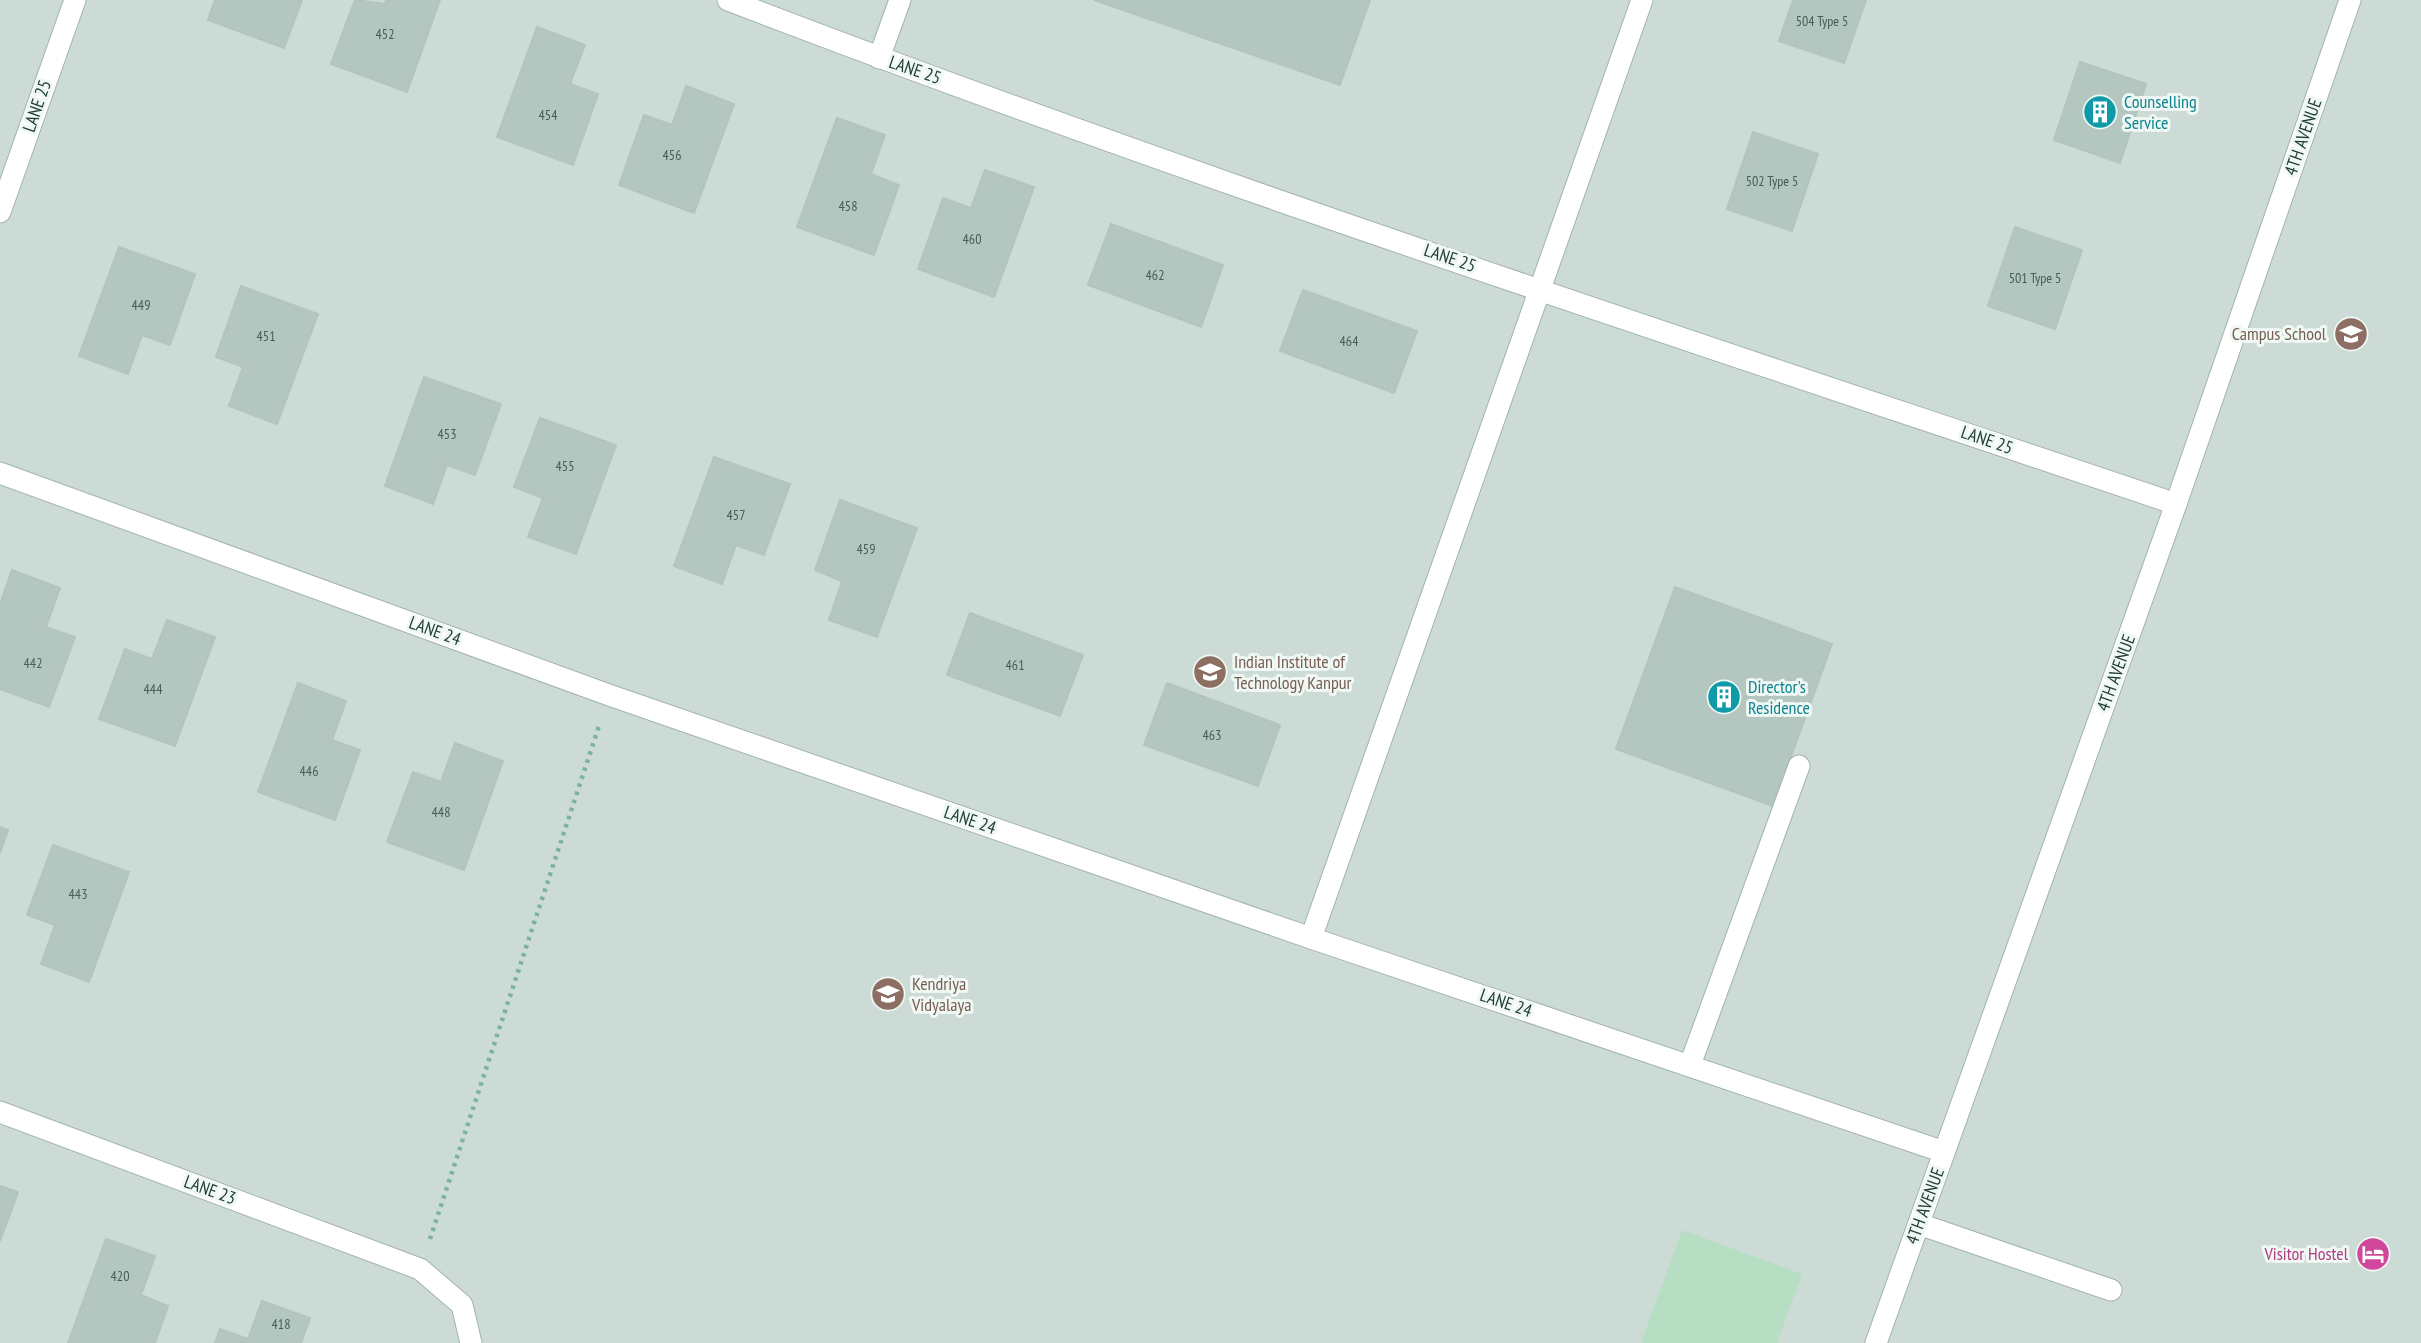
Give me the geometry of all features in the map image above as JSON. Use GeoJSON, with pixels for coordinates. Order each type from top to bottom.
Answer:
{"type":"FeatureCollection","features":[{"type":"Feature","properties":{"kind":"street","name":"LANE 25"},"geometry":{"type":"LineString","coordinates":[[0,212],[75,0]]}},
{"type":"Feature","properties":{"kind":"street","name":"LANE 25"},"geometry":{"type":"LineString","coordinates":[[728,0],[879,58],[1540,290],[2176,504]]}},
{"type":"Feature","properties":{"kind":"street"},"geometry":{"type":"LineString","coordinates":[[879,58],[900,0]]}},
{"type":"Feature","properties":{"kind":"street"},"geometry":{"type":"LineString","coordinates":[[1311,938],[1642,0]]}},
{"type":"Feature","properties":{"kind":"street","name":"4TH AVENUE"},"geometry":{"type":"LineString","coordinates":[[1876,1343],[2176,504],[2350,0]]}},
{"type":"Feature","properties":{"kind":"street","name":"LANE 24"},"geometry":{"type":"LineString","coordinates":[[0,472],[609,695],[1311,938],[1944,1152]]}},
{"type":"Feature","properties":{"kind":"street"},"geometry":{"type":"LineString","coordinates":[[1690,1065],[1799,766]]}},
{"type":"Feature","properties":{"kind":"street","name":"LANE 23"},"geometry":{"type":"LineString","coordinates":[[0,1112],[420,1269]]}},
{"type":"Feature","properties":{"kind":"street"},"geometry":{"type":"LineString","coordinates":[[1919,1224],[2111,1290]]}},
{"type":"Feature","properties":{"kind":"street"},"geometry":{"type":"LineString","coordinates":[[420,1269],[462,1305],[471,1343]]}},
{"type":"Feature","properties":{"kind":"path"},"geometry":{"type":"LineString","coordinates":[[420,1269],[609,695]]}},
{"type":"Feature","properties":{"kind":"shaded area","name":"Indian Institute of Technology Kanpur"},"geometry":{"type":"Polygon","coordinates":[[[0,0],[2421,0],[2421,1343],[0,1343],[0,0]]]}},
{"type":"Feature","properties":{"kind":"green space"},"geometry":{"type":"Polygon","coordinates":[[[1682,1230],[1802,1274],[1777,1343],[1641,1343],[1682,1230]]]}},
{"type":"Feature","properties":{"kind":"building"},"geometry":{"type":"Polygon","coordinates":[[[215,0],[302,0],[284,48],[208,20],[215,0]]]}},
{"type":"Feature","properties":{"kind":"building"},"geometry":{"type":"Polygon","coordinates":[[[355,0],[385,4],[386,0],[440,0],[407,92],[331,64],[355,0]]]}},
{"type":"Feature","properties":{"kind":"building"},"geometry":{"type":"Polygon","coordinates":[[[1094,0],[1370,0],[1340,85],[1094,0]]]}},
{"type":"Feature","properties":{"kind":"building"},"geometry":{"type":"Polygon","coordinates":[[[1793,0],[1866,0],[1844,63],[1779,41],[1793,0]]]}},
{"type":"Feature","properties":{"kind":"building"},"geometry":{"type":"Polygon","coordinates":[[[537,27],[585,45],[570,84],[598,94],[573,165],[497,137],[537,27]]]}},
{"type":"Feature","properties":{"kind":"building","name":"Counselling Service"},"geometry":{"type":"Polygon","coordinates":[[[2080,62],[2146,84],[2120,163],[2054,140],[2080,62]]]}},
{"type":"Feature","properties":{"kind":"building"},"geometry":{"type":"Polygon","coordinates":[[[686,86],[734,104],[694,213],[619,185],[644,115],[672,125],[686,86]]]}},
{"type":"Feature","properties":{"kind":"building"},"geometry":{"type":"Polygon","coordinates":[[[837,118],[885,135],[871,174],[899,185],[874,255],[797,227],[837,118]]]}},
{"type":"Feature","properties":{"kind":"building"},"geometry":{"type":"Polygon","coordinates":[[[1753,132],[1818,154],[1792,231],[1727,209],[1753,132]]]}},
{"type":"Feature","properties":{"kind":"building"},"geometry":{"type":"Polygon","coordinates":[[[985,170],[1034,187],[994,297],[918,269],[943,198],[971,208],[985,170]]]}},
{"type":"Feature","properties":{"kind":"building"},"geometry":{"type":"Polygon","coordinates":[[[1111,224],[1223,265],[1201,327],[1088,285],[1111,224]]]}},
{"type":"Feature","properties":{"kind":"building"},"geometry":{"type":"Polygon","coordinates":[[[2015,227],[2082,250],[2055,329],[1988,306],[2015,227]]]}},
{"type":"Feature","properties":{"kind":"building"},"geometry":{"type":"Polygon","coordinates":[[[119,247],[195,274],[170,345],[142,335],[128,374],[79,356],[119,247]]]}},
{"type":"Feature","properties":{"kind":"building"},"geometry":{"type":"Polygon","coordinates":[[[241,286],[318,314],[277,424],[229,406],[243,367],[216,357],[241,286]]]}},
{"type":"Feature","properties":{"kind":"building"},"geometry":{"type":"Polygon","coordinates":[[[1303,290],[1417,331],[1394,393],[1280,351],[1303,290]]]}},
{"type":"Feature","properties":{"kind":"building"},"geometry":{"type":"Polygon","coordinates":[[[424,377],[501,404],[475,475],[447,465],[433,504],[385,486],[424,377]]]}},
{"type":"Feature","properties":{"kind":"building"},"geometry":{"type":"Polygon","coordinates":[[[540,418],[616,445],[576,554],[528,537],[543,498],[514,487],[540,418]]]}},
{"type":"Feature","properties":{"kind":"building"},"geometry":{"type":"Polygon","coordinates":[[[714,457],[790,484],[764,555],[736,545],[722,584],[674,566],[714,457]]]}},
{"type":"Feature","properties":{"kind":"building"},"geometry":{"type":"Polygon","coordinates":[[[840,500],[917,528],[877,637],[829,620],[842,581],[815,570],[840,500]]]}},
{"type":"Feature","properties":{"kind":"building"},"geometry":{"type":"Polygon","coordinates":[[[12,570],[60,588],[46,627],[75,637],[49,707],[0,689],[0,604],[12,570]]]}},
{"type":"Feature","properties":{"kind":"building","name":"Director's Residence"},"geometry":{"type":"Polygon","coordinates":[[[1675,587],[1832,644],[1773,806],[1616,749],[1675,587]]]}},
{"type":"Feature","properties":{"kind":"building"},"geometry":{"type":"Polygon","coordinates":[[[970,613],[1083,655],[1060,716],[947,675],[970,613]]]}},
{"type":"Feature","properties":{"kind":"building"},"geometry":{"type":"Polygon","coordinates":[[[167,620],[215,637],[175,746],[99,719],[125,649],[152,659],[167,620]]]}},
{"type":"Feature","properties":{"kind":"building"},"geometry":{"type":"Polygon","coordinates":[[[298,683],[346,701],[332,740],[360,750],[335,820],[258,792],[298,683]]]}},
{"type":"Feature","properties":{"kind":"building"},"geometry":{"type":"Polygon","coordinates":[[[1167,683],[1280,725],[1258,786],[1144,745],[1167,683]]]}},
{"type":"Feature","properties":{"kind":"building"},"geometry":{"type":"Polygon","coordinates":[[[455,743],[503,761],[464,870],[387,842],[413,772],[441,782],[455,743]]]}},
{"type":"Feature","properties":{"kind":"building"},"geometry":{"type":"Polygon","coordinates":[[[0,827],[8,830],[0,853],[0,827]]]}},
{"type":"Feature","properties":{"kind":"building"},"geometry":{"type":"Polygon","coordinates":[[[53,845],[129,872],[89,982],[41,964],[55,925],[27,915],[53,845]]]}},
{"type":"Feature","properties":{"kind":"building"},"geometry":{"type":"Polygon","coordinates":[[[0,1186],[18,1192],[0,1241],[0,1186]]]}},
{"type":"Feature","properties":{"kind":"building"},"geometry":{"type":"Polygon","coordinates":[[[106,1239],[155,1256],[141,1295],[168,1306],[155,1343],[68,1343],[106,1239]]]}},
{"type":"Feature","properties":{"kind":"building"},"geometry":{"type":"Polygon","coordinates":[[[262,1301],[310,1318],[301,1343],[215,1343],[220,1329],[248,1339],[262,1301]]]}},
{"type":"Feature","properties":{"kind":"place","name":"Counselling Service"},"geometry":{"type":"Point","coordinates":[2100,112]}},
{"type":"Feature","properties":{"kind":"place","name":"Campus School"},"geometry":{"type":"Point","coordinates":[2351,334]}},
{"type":"Feature","properties":{"kind":"place","name":"Indian Institute of Technology Kanpur"},"geometry":{"type":"Point","coordinates":[1210,672]}},
{"type":"Feature","properties":{"kind":"place","name":"Director's Residence"},"geometry":{"type":"Point","coordinates":[1724,697]}},
{"type":"Feature","properties":{"kind":"place","name":"Kendriya Vidyalaya"},"geometry":{"type":"Point","coordinates":[888,994]}},
{"type":"Feature","properties":{"kind":"place","name":"Visitor Hostel"},"geometry":{"type":"Point","coordinates":[2373,1254]}}]}
